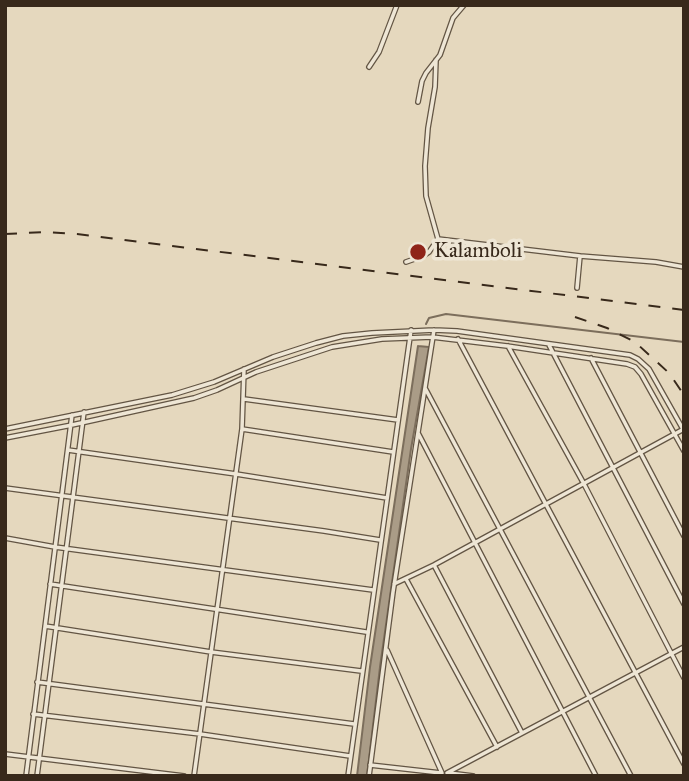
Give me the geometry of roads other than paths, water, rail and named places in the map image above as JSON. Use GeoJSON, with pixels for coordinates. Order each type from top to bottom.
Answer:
{"type":"FeatureCollection","features":[{"type":"Feature","properties":{"kind":"street"},"geometry":{"type":"LineString","coordinates":[[369,67],[379,52],[397,5]]}},
{"type":"Feature","properties":{"kind":"street"},"geometry":{"type":"LineString","coordinates":[[418,102],[422,81],[440,55],[453,18],[464,5]]}},
{"type":"Feature","properties":{"kind":"street"},"geometry":{"type":"LineString","coordinates":[[436,61],[425,166],[426,196],[438,239]]}},
{"type":"Feature","properties":{"kind":"street"},"geometry":{"type":"LineString","coordinates":[[438,239],[684,267]]}},
{"type":"Feature","properties":{"kind":"street"},"geometry":{"type":"LineString","coordinates":[[406,262],[429,252],[438,239]]}},
{"type":"Feature","properties":{"kind":"street"},"geometry":{"type":"LineString","coordinates":[[577,288],[580,256]]}},
{"type":"Feature","properties":{"kind":"street"},"geometry":{"type":"LineString","coordinates":[[348,776],[412,330]]}},
{"type":"Feature","properties":{"kind":"street"},"geometry":{"type":"LineString","coordinates":[[5,429],[172,395],[214,382],[305,346],[343,336],[412,330],[457,331],[621,353],[638,359],[649,369],[683,431],[394,584]]}},
{"type":"Feature","properties":{"kind":"street"},"geometry":{"type":"LineString","coordinates":[[369,776],[394,584],[425,387],[430,337],[434,330]]}},
{"type":"Feature","properties":{"kind":"street"},"geometry":{"type":"LineString","coordinates":[[5,438],[194,398],[319,350],[370,341],[430,337],[620,362],[635,368],[641,374],[684,451]]}},
{"type":"Feature","properties":{"kind":"street"},"geometry":{"type":"LineString","coordinates":[[458,339],[684,764]]}},
{"type":"Feature","properties":{"kind":"street"},"geometry":{"type":"LineString","coordinates":[[548,345],[684,604]]}},
{"type":"Feature","properties":{"kind":"street"},"geometry":{"type":"LineString","coordinates":[[508,346],[584,484],[684,678]]}},
{"type":"Feature","properties":{"kind":"street"},"geometry":{"type":"LineString","coordinates":[[591,358],[684,536]]}},
{"type":"Feature","properties":{"kind":"street"},"geometry":{"type":"LineString","coordinates":[[194,776],[242,429],[244,369]]}},
{"type":"Feature","properties":{"kind":"street"},"geometry":{"type":"LineString","coordinates":[[425,387],[631,776]]}},
{"type":"Feature","properties":{"kind":"street"},"geometry":{"type":"LineString","coordinates":[[244,398],[398,420]]}},
{"type":"Feature","properties":{"kind":"street"},"geometry":{"type":"LineString","coordinates":[[37,776],[84,412]]}},
{"type":"Feature","properties":{"kind":"street"},"geometry":{"type":"LineString","coordinates":[[26,776],[72,415]]}},
{"type":"Feature","properties":{"kind":"street"},"geometry":{"type":"LineString","coordinates":[[242,429],[393,452]]}},
{"type":"Feature","properties":{"kind":"street"},"geometry":{"type":"LineString","coordinates":[[418,433],[596,776]]}},
{"type":"Feature","properties":{"kind":"street"},"geometry":{"type":"LineString","coordinates":[[68,450],[387,498]]}},
{"type":"Feature","properties":{"kind":"street"},"geometry":{"type":"LineString","coordinates":[[5,488],[380,540]]}},
{"type":"Feature","properties":{"kind":"street"},"geometry":{"type":"LineString","coordinates":[[5,538],[373,590]]}},
{"type":"Feature","properties":{"kind":"street"},"geometry":{"type":"LineString","coordinates":[[434,565],[523,733]]}},
{"type":"Feature","properties":{"kind":"street"},"geometry":{"type":"LineString","coordinates":[[405,579],[497,747]]}},
{"type":"Feature","properties":{"kind":"street"},"geometry":{"type":"LineString","coordinates":[[50,584],[367,632]]}},
{"type":"Feature","properties":{"kind":"street"},"geometry":{"type":"LineString","coordinates":[[44,626],[211,652],[361,671]]}},
{"type":"Feature","properties":{"kind":"street"},"geometry":{"type":"LineString","coordinates":[[386,647],[445,773]]}},
{"type":"Feature","properties":{"kind":"street"},"geometry":{"type":"LineString","coordinates":[[445,773],[684,647]]}},
{"type":"Feature","properties":{"kind":"street"},"geometry":{"type":"LineString","coordinates":[[37,682],[354,724]]}},
{"type":"Feature","properties":{"kind":"street"},"geometry":{"type":"LineString","coordinates":[[33,714],[200,734],[350,756]]}},
{"type":"Feature","properties":{"kind":"street"},"geometry":{"type":"LineString","coordinates":[[5,754],[184,776]]}},
{"type":"Feature","properties":{"kind":"street"},"geometry":{"type":"LineString","coordinates":[[370,765],[473,776]]}},
{"type":"Feature","properties":{"kind":"street"},"geometry":{"type":"LineString","coordinates":[[406,776],[407,769]]}},
{"type":"Feature","properties":{"kind":"waterway"},"geometry":{"type":"LineString","coordinates":[[426,324],[429,318],[446,314],[684,342]]}},
{"type":"Feature","properties":{"kind":"railway"},"geometry":{"type":"LineString","coordinates":[[5,234],[77,234],[684,310]]}},
{"type":"Feature","properties":{"kind":"railway"},"geometry":{"type":"LineString","coordinates":[[575,317],[607,328],[635,342],[669,373],[684,395]]}},
{"type":"Feature","properties":{"kind":"place","name":"Kalamboli"},"geometry":{"type":"Point","coordinates":[418,252]}}]}
